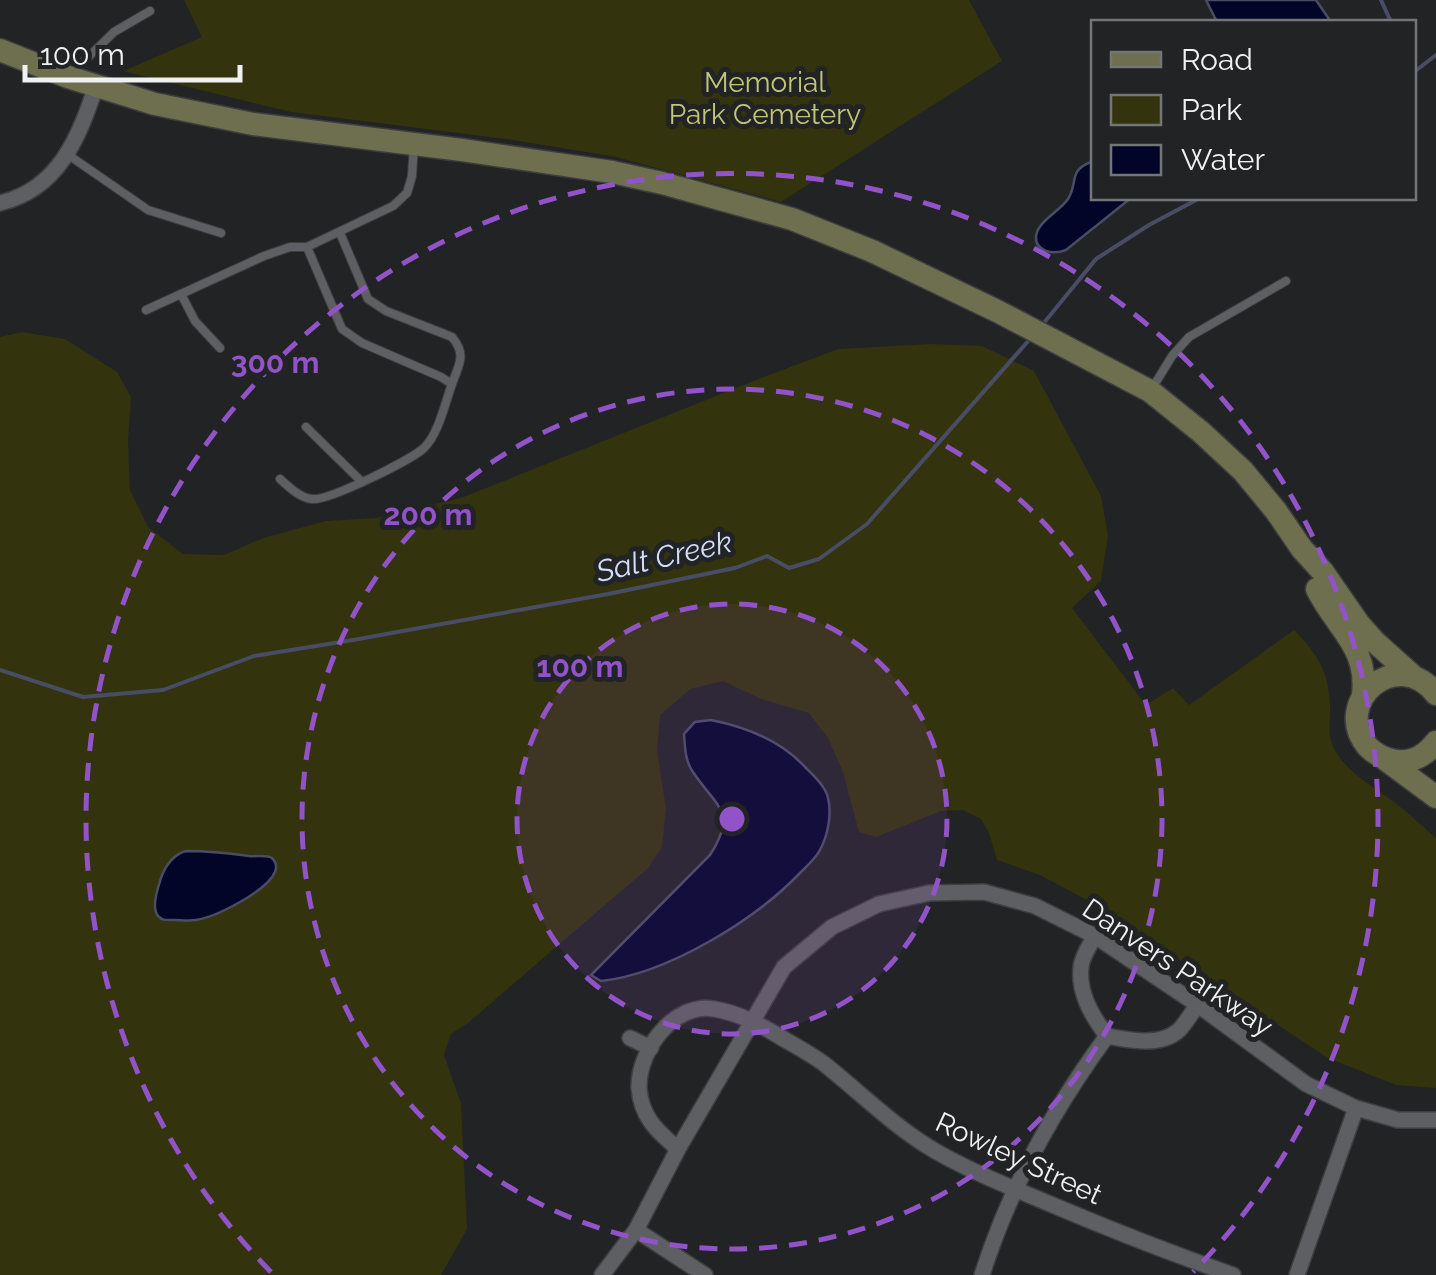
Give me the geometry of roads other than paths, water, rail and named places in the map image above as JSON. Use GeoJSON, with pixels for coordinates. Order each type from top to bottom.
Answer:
{"type":"FeatureCollection","features":[{"type":"Feature","properties":{"kind":"main road"},"geometry":{"type":"LineString","coordinates":[[0,50],[68,77],[155,104],[253,124],[612,172],[708,194],[828,232],[917,271],[1150,391],[1202,432],[1243,471],[1276,511],[1375,642],[1427,682]]}},
{"type":"Feature","properties":{"kind":"main road"},"geometry":{"type":"LineString","coordinates":[[1302,548],[1322,599],[1359,654],[1364,674],[1357,714],[1359,729],[1369,748],[1436,797]]}},
{"type":"Feature","properties":{"kind":"main road"},"geometry":{"type":"LineString","coordinates":[[1363,696],[1374,683],[1388,676],[1398,674],[1427,682]]}},
{"type":"Feature","properties":{"kind":"main road"},"geometry":{"type":"LineString","coordinates":[[1384,758],[1409,760],[1425,753],[1436,742]]}},
{"type":"Feature","properties":{"kind":"street"},"geometry":{"type":"LineString","coordinates":[[0,204],[41,183],[67,154],[81,130],[96,86]]}},
{"type":"Feature","properties":{"kind":"street","name":"Danvers Parkway"},"geometry":{"type":"LineString","coordinates":[[602,1275],[636,1230],[678,1149],[784,967],[832,927],[879,904],[929,893],[984,892],[1035,906],[1095,936],[1306,1084],[1356,1108],[1398,1120],[1436,1120]]}},
{"type":"Feature","properties":{"kind":"street"},"geometry":{"type":"LineString","coordinates":[[1095,936],[1080,963],[1082,988],[1092,1015],[1107,1036],[1157,1040],[1176,1033],[1198,1005]]}},
{"type":"Feature","properties":{"kind":"street"},"geometry":{"type":"LineString","coordinates":[[678,1149],[655,1130],[644,1114],[639,1082],[651,1048],[667,1025],[692,1010],[710,1008],[752,1020]]}},
{"type":"Feature","properties":{"kind":"street","name":"Rowley Street"},"geometry":{"type":"LineString","coordinates":[[752,1020],[818,1060],[884,1116],[937,1152],[1144,1244],[1232,1275]]}},
{"type":"Feature","properties":{"kind":"street"},"geometry":{"type":"LineString","coordinates":[[982,1275],[1016,1190],[1057,1111],[1107,1036]]}},
{"type":"Feature","properties":{"kind":"street"},"geometry":{"type":"LineString","coordinates":[[630,1038],[651,1048]]}},
{"type":"Feature","properties":{"kind":"street"},"geometry":{"type":"LineString","coordinates":[[1297,1275],[1356,1108]]}},
{"type":"Feature","properties":{"kind":"street"},"geometry":{"type":"LineString","coordinates":[[636,1230],[706,1275]]}},
{"type":"Feature","properties":{"kind":"lane"},"geometry":{"type":"LineString","coordinates":[[68,77],[114,32],[150,11]]}},
{"type":"Feature","properties":{"kind":"lane"},"geometry":{"type":"LineString","coordinates":[[146,310],[264,256],[290,247],[307,247],[393,206],[407,194],[414,146]]}},
{"type":"Feature","properties":{"kind":"lane"},"geometry":{"type":"LineString","coordinates":[[67,154],[148,210],[220,233]]}},
{"type":"Feature","properties":{"kind":"lane"},"geometry":{"type":"LineString","coordinates":[[280,479],[307,499],[322,499],[398,464],[425,447],[438,425],[460,363],[461,351],[452,338],[386,310],[368,298],[340,233]]}},
{"type":"Feature","properties":{"kind":"lane"},"geometry":{"type":"LineString","coordinates":[[307,247],[342,329],[362,343],[452,384]]}},
{"type":"Feature","properties":{"kind":"lane"},"geometry":{"type":"LineString","coordinates":[[1150,391],[1172,356],[1190,337],[1286,281]]}},
{"type":"Feature","properties":{"kind":"lane"},"geometry":{"type":"LineString","coordinates":[[181,294],[195,321],[220,348]]}},
{"type":"Feature","properties":{"kind":"lane"},"geometry":{"type":"LineString","coordinates":[[306,426],[362,482]]}},
{"type":"Feature","properties":{"kind":"water"},"geometry":{"type":"Polygon","coordinates":[[[1206,0],[1316,0],[1330,20],[1216,20],[1206,0]]]}},
{"type":"Feature","properties":{"kind":"water"},"geometry":{"type":"Polygon","coordinates":[[[1091,162],[1091,200],[1128,200],[1066,250],[1042,249],[1037,241],[1038,231],[1068,199],[1080,169],[1091,162]]]}},
{"type":"Feature","properties":{"kind":"water"},"geometry":{"type":"Polygon","coordinates":[[[711,720],[750,731],[774,743],[815,777],[829,804],[823,844],[814,859],[781,891],[735,926],[654,968],[601,981],[591,975],[710,855],[718,840],[721,810],[690,768],[684,734],[695,722],[711,720]]]}},
{"type":"Feature","properties":{"kind":"water"},"geometry":{"type":"Polygon","coordinates":[[[186,851],[267,856],[274,861],[276,870],[252,895],[216,914],[193,920],[163,919],[155,908],[161,878],[170,861],[186,851]]]}},
{"type":"Feature","properties":{"kind":"waterway"},"geometry":{"type":"LineString","coordinates":[[1381,0],[1390,20]]}},
{"type":"Feature","properties":{"kind":"waterway","name":"Salt Creek"},"geometry":{"type":"LineString","coordinates":[[1416,70],[1436,55]]}},
{"type":"Feature","properties":{"kind":"waterway","name":"Salt Creek"},"geometry":{"type":"LineString","coordinates":[[1043,324],[1096,259],[1196,200]]}},
{"type":"Feature","properties":{"kind":"waterway","name":"Salt Creek"},"geometry":{"type":"LineString","coordinates":[[0,670],[83,697],[163,690],[254,656],[608,594],[735,568],[767,556],[789,568],[819,559],[867,524],[1030,339]]}},
{"type":"Feature","properties":{"kind":"park label","name":"Memorial Park Cemetery"},"geometry":{"type":"Point","coordinates":[765,98]}}]}
